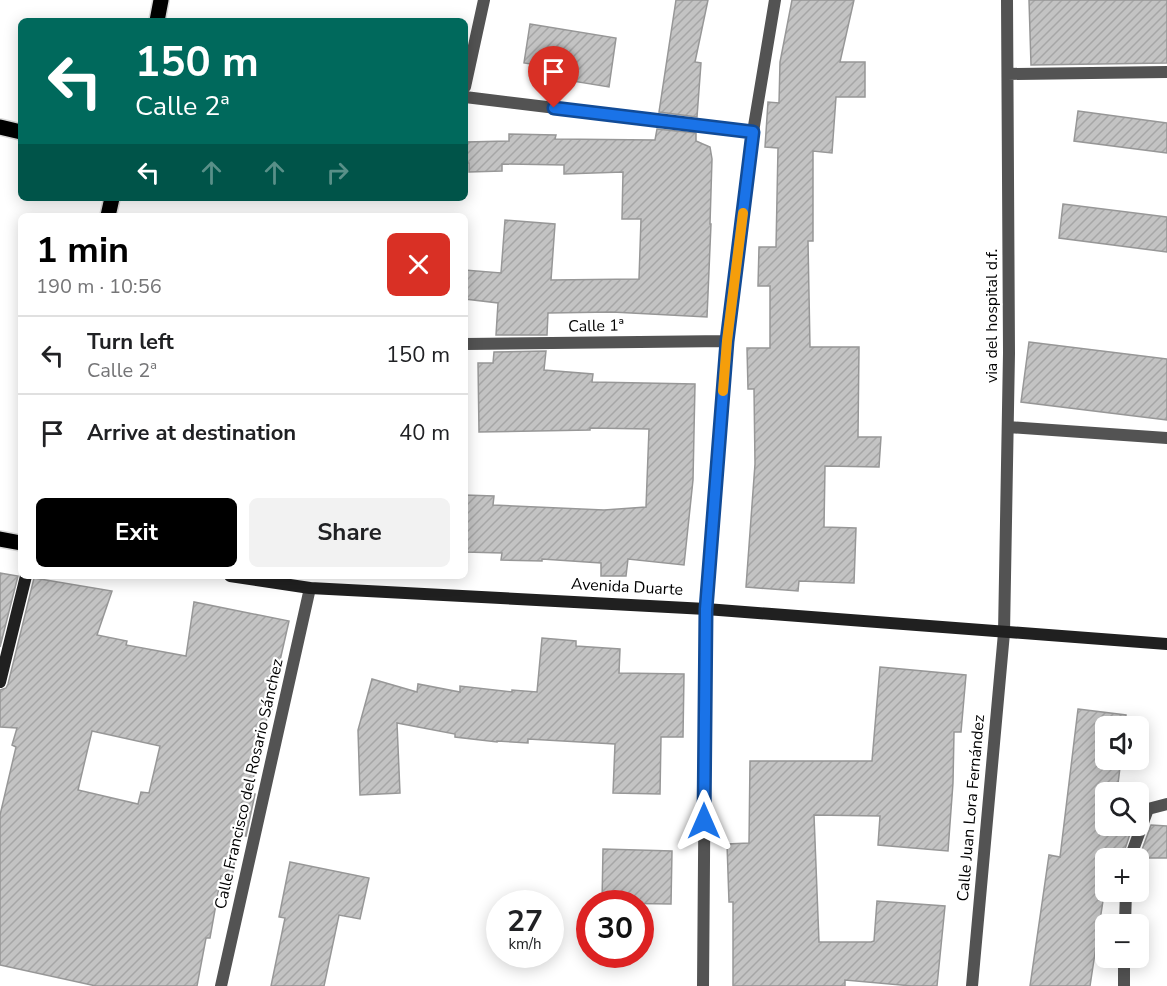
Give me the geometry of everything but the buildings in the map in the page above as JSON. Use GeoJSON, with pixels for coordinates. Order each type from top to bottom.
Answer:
{"type":"FeatureCollection","features":[{"type":"Feature","properties":{"kind":"main road"},"geometry":{"type":"LineString","coordinates":[[158,18],[161,0]]}},
{"type":"Feature","properties":{"kind":"main road"},"geometry":{"type":"LineString","coordinates":[[0,127],[18,131]]}},
{"type":"Feature","properties":{"kind":"main road"},"geometry":{"type":"LineString","coordinates":[[0,540],[18,543]]}},
{"type":"Feature","properties":{"kind":"main road"},"geometry":{"type":"LineString","coordinates":[[0,682],[25,579]]}},
{"type":"Feature","properties":{"kind":"main road","name":"Avenida Duarte"},"geometry":{"type":"LineString","coordinates":[[250,579],[310,588],[706,609],[1167,644]]}},
{"type":"Feature","properties":{"kind":"street"},"geometry":{"type":"LineString","coordinates":[[468,73],[484,0]]}},
{"type":"Feature","properties":{"kind":"street"},"geometry":{"type":"LineString","coordinates":[[703,986],[706,609],[727,341],[753,132],[775,0]]}},
{"type":"Feature","properties":{"kind":"street","name":"via del hospital d.f."},"geometry":{"type":"LineString","coordinates":[[1004,633],[1008,427],[1007,0]]}},
{"type":"Feature","properties":{"kind":"street"},"geometry":{"type":"LineString","coordinates":[[1008,74],[1167,72]]}},
{"type":"Feature","properties":{"kind":"street"},"geometry":{"type":"LineString","coordinates":[[468,97],[753,132]]}},
{"type":"Feature","properties":{"kind":"street","name":"Calle 1ª"},"geometry":{"type":"LineString","coordinates":[[468,344],[727,341]]}},
{"type":"Feature","properties":{"kind":"street"},"geometry":{"type":"LineString","coordinates":[[1008,427],[1167,438]]}},
{"type":"Feature","properties":{"kind":"street","name":"Calle Francisco del Rosario Sánchez"},"geometry":{"type":"LineString","coordinates":[[221,986],[310,588]]}},
{"type":"Feature","properties":{"kind":"street","name":"Calle Juan Lora Fernández"},"geometry":{"type":"LineString","coordinates":[[972,986],[1004,633]]}},
{"type":"Feature","properties":{"kind":"street"},"geometry":{"type":"LineString","coordinates":[[1134,848],[1148,809],[1167,804]]}},
{"type":"Feature","properties":{"kind":"street"},"geometry":{"type":"LineString","coordinates":[[1124,986],[1125,968]]}},
{"type":"Feature","properties":{"kind":"slow traffic"},"geometry":{"type":"LineString","coordinates":[[723,391],[743,213]]}},
{"type":"Feature","properties":{"kind":"route"},"geometry":{"type":"LineString","coordinates":[[554,108],[753,132],[727,341],[706,609],[704,821]]}}]}
